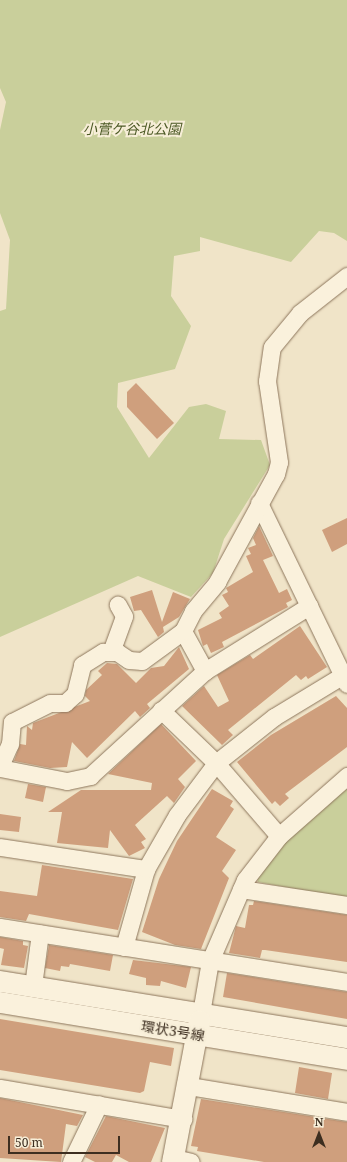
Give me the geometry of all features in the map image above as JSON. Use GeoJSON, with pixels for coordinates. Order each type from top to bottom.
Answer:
{"type":"FeatureCollection","features":[{"type":"Feature","properties":{"kind":"street"},"geometry":{"type":"LineString","coordinates":[[309,606],[205,671],[90,776],[67,781],[0,767],[10,744],[15,720],[50,703],[65,703],[75,694],[82,664],[103,652],[111,652],[142,661],[183,631],[193,612],[217,582],[276,474],[279,462],[268,381],[272,347],[300,313],[347,276]]}},
{"type":"Feature","properties":{"kind":"street"},"geometry":{"type":"LineString","coordinates":[[124,947],[146,869],[177,815],[216,763],[274,717],[345,680],[259,503]]}},
{"type":"Feature","properties":{"kind":"street"},"geometry":{"type":"LineString","coordinates":[[111,652],[124,616],[118,605]]}},
{"type":"Feature","properties":{"kind":"street"},"geometry":{"type":"LineString","coordinates":[[183,631],[205,671]]}},
{"type":"Feature","properties":{"kind":"street"},"geometry":{"type":"LineString","coordinates":[[161,710],[216,763],[279,836]]}},
{"type":"Feature","properties":{"kind":"street"},"geometry":{"type":"LineString","coordinates":[[179,1161],[183,1119],[210,961],[241,889],[279,836],[347,776]]}},
{"type":"Feature","properties":{"kind":"street"},"geometry":{"type":"LineString","coordinates":[[0,847],[146,869]]}},
{"type":"Feature","properties":{"kind":"street"},"geometry":{"type":"LineString","coordinates":[[241,889],[347,904]]}},
{"type":"Feature","properties":{"kind":"street"},"geometry":{"type":"LineString","coordinates":[[0,927],[347,982]]}},
{"type":"Feature","properties":{"kind":"street"},"geometry":{"type":"LineString","coordinates":[[33,986],[40,933]]}},
{"type":"Feature","properties":{"kind":"street","name":"環状3号線"},"geometry":{"type":"LineString","coordinates":[[0,981],[347,1037]]}},
{"type":"Feature","properties":{"kind":"street","name":"環状3号線"},"geometry":{"type":"LineString","coordinates":[[0,1002],[347,1059]]}},
{"type":"Feature","properties":{"kind":"street"},"geometry":{"type":"LineString","coordinates":[[189,1086],[347,1112]]}},
{"type":"Feature","properties":{"kind":"street"},"geometry":{"type":"LineString","coordinates":[[0,1088],[183,1119]]}},
{"type":"Feature","properties":{"kind":"street"},"geometry":{"type":"LineString","coordinates":[[71,1162],[99,1104]]}},
{"type":"Feature","properties":{"kind":"green space","name":"小菅ケ谷北公園"},"geometry":{"type":"Polygon","coordinates":[[[0,0],[347,0],[347,241],[334,233],[319,231],[291,262],[200,237],[200,251],[174,256],[171,296],[191,326],[175,369],[118,383],[117,407],[149,458],[189,407],[206,404],[226,411],[219,439],[261,440],[270,465],[224,539],[213,573],[191,597],[138,576],[0,637],[0,311],[6,309],[10,240],[0,213],[0,130],[6,102],[0,88],[0,0]]]}},
{"type":"Feature","properties":{"kind":"green space"},"geometry":{"type":"Polygon","coordinates":[[[347,783],[347,899],[258,882],[256,876],[282,840],[347,783]]]}},
{"type":"Feature","properties":{"kind":"building"},"geometry":{"type":"Polygon","coordinates":[[[136,383],[174,423],[157,439],[127,407],[127,392],[136,383]]]}},
{"type":"Feature","properties":{"kind":"building"},"geometry":{"type":"Polygon","coordinates":[[[347,518],[347,544],[332,552],[322,530],[347,518]]]}},
{"type":"Feature","properties":{"kind":"building"},"geometry":{"type":"Polygon","coordinates":[[[259,526],[273,556],[263,560],[279,593],[287,589],[292,600],[286,603],[288,607],[222,642],[224,647],[211,653],[207,644],[203,646],[198,630],[222,618],[219,613],[229,606],[222,595],[228,592],[226,588],[253,572],[246,556],[251,554],[248,548],[256,545],[253,538],[259,526]]]}},
{"type":"Feature","properties":{"kind":"building"},"geometry":{"type":"Polygon","coordinates":[[[152,590],[162,622],[173,592],[190,599],[179,617],[163,627],[164,632],[158,637],[141,610],[134,611],[130,597],[152,590]]]}},
{"type":"Feature","properties":{"kind":"building"},"geometry":{"type":"Polygon","coordinates":[[[300,626],[327,667],[308,679],[306,676],[301,680],[296,675],[228,730],[233,735],[222,745],[182,706],[204,686],[218,707],[229,701],[217,675],[250,655],[253,659],[300,626]]]}},
{"type":"Feature","properties":{"kind":"building"},"geometry":{"type":"Polygon","coordinates":[[[179,647],[189,669],[147,704],[150,708],[140,717],[135,711],[87,758],[72,742],[67,767],[50,768],[14,761],[20,744],[26,745],[27,726],[32,730],[33,723],[90,701],[85,696],[86,690],[102,675],[98,671],[107,663],[117,664],[136,683],[151,668],[164,666],[179,647]]]}},
{"type":"Feature","properties":{"kind":"building"},"geometry":{"type":"Polygon","coordinates":[[[336,696],[347,708],[347,747],[285,794],[289,798],[280,806],[275,801],[272,804],[237,762],[271,735],[336,696]]]}},
{"type":"Feature","properties":{"kind":"building"},"geometry":{"type":"Polygon","coordinates":[[[161,724],[196,761],[178,779],[185,787],[174,803],[167,796],[135,825],[146,839],[141,842],[145,848],[129,856],[110,830],[108,848],[57,843],[62,812],[48,812],[81,790],[151,790],[152,783],[108,774],[161,724]]]}},
{"type":"Feature","properties":{"kind":"building"},"geometry":{"type":"Polygon","coordinates":[[[28,784],[46,787],[43,802],[25,798],[28,784]]]}},
{"type":"Feature","properties":{"kind":"building"},"geometry":{"type":"Polygon","coordinates":[[[212,789],[233,801],[230,806],[234,809],[216,837],[236,850],[222,871],[229,878],[201,949],[175,945],[142,932],[159,879],[177,841],[212,789]]]}},
{"type":"Feature","properties":{"kind":"building"},"geometry":{"type":"Polygon","coordinates":[[[0,814],[21,817],[19,832],[0,830],[0,814]]]}},
{"type":"Feature","properties":{"kind":"building"},"geometry":{"type":"Polygon","coordinates":[[[42,865],[133,879],[118,930],[29,914],[26,921],[0,917],[0,891],[37,896],[42,865]]]}},
{"type":"Feature","properties":{"kind":"building"},"geometry":{"type":"Polygon","coordinates":[[[254,901],[347,915],[347,962],[265,950],[262,950],[260,958],[229,953],[236,926],[245,928],[249,905],[253,905],[254,901]]]}},
{"type":"Feature","properties":{"kind":"building"},"geometry":{"type":"Polygon","coordinates":[[[0,937],[23,941],[23,945],[28,946],[24,968],[1,965],[4,949],[0,948],[0,937]]]}},
{"type":"Feature","properties":{"kind":"building"},"geometry":{"type":"Polygon","coordinates":[[[49,945],[113,955],[110,971],[70,964],[69,967],[61,966],[60,971],[45,968],[49,945]]]}},
{"type":"Feature","properties":{"kind":"building"},"geometry":{"type":"Polygon","coordinates":[[[133,960],[191,967],[186,988],[161,981],[160,986],[146,985],[146,978],[129,974],[133,960]]]}},
{"type":"Feature","properties":{"kind":"building"},"geometry":{"type":"Polygon","coordinates":[[[227,973],[347,992],[347,1019],[223,997],[227,973]]]}},
{"type":"Feature","properties":{"kind":"building"},"geometry":{"type":"Polygon","coordinates":[[[0,1019],[174,1048],[171,1066],[150,1062],[144,1091],[140,1093],[0,1070],[0,1019]]]}},
{"type":"Feature","properties":{"kind":"building"},"geometry":{"type":"Polygon","coordinates":[[[299,1067],[332,1073],[328,1099],[295,1093],[299,1067]]]}},
{"type":"Feature","properties":{"kind":"building"},"geometry":{"type":"Polygon","coordinates":[[[0,1098],[83,1115],[77,1126],[66,1124],[61,1162],[0,1158],[0,1098]]]}},
{"type":"Feature","properties":{"kind":"building"},"geometry":{"type":"Polygon","coordinates":[[[201,1099],[347,1122],[347,1162],[264,1162],[197,1151],[198,1147],[191,1146],[201,1099]]]}},
{"type":"Feature","properties":{"kind":"building"},"geometry":{"type":"Polygon","coordinates":[[[106,1116],[165,1128],[151,1162],[129,1162],[116,1155],[112,1162],[95,1162],[85,1157],[106,1116]]]}}]}
